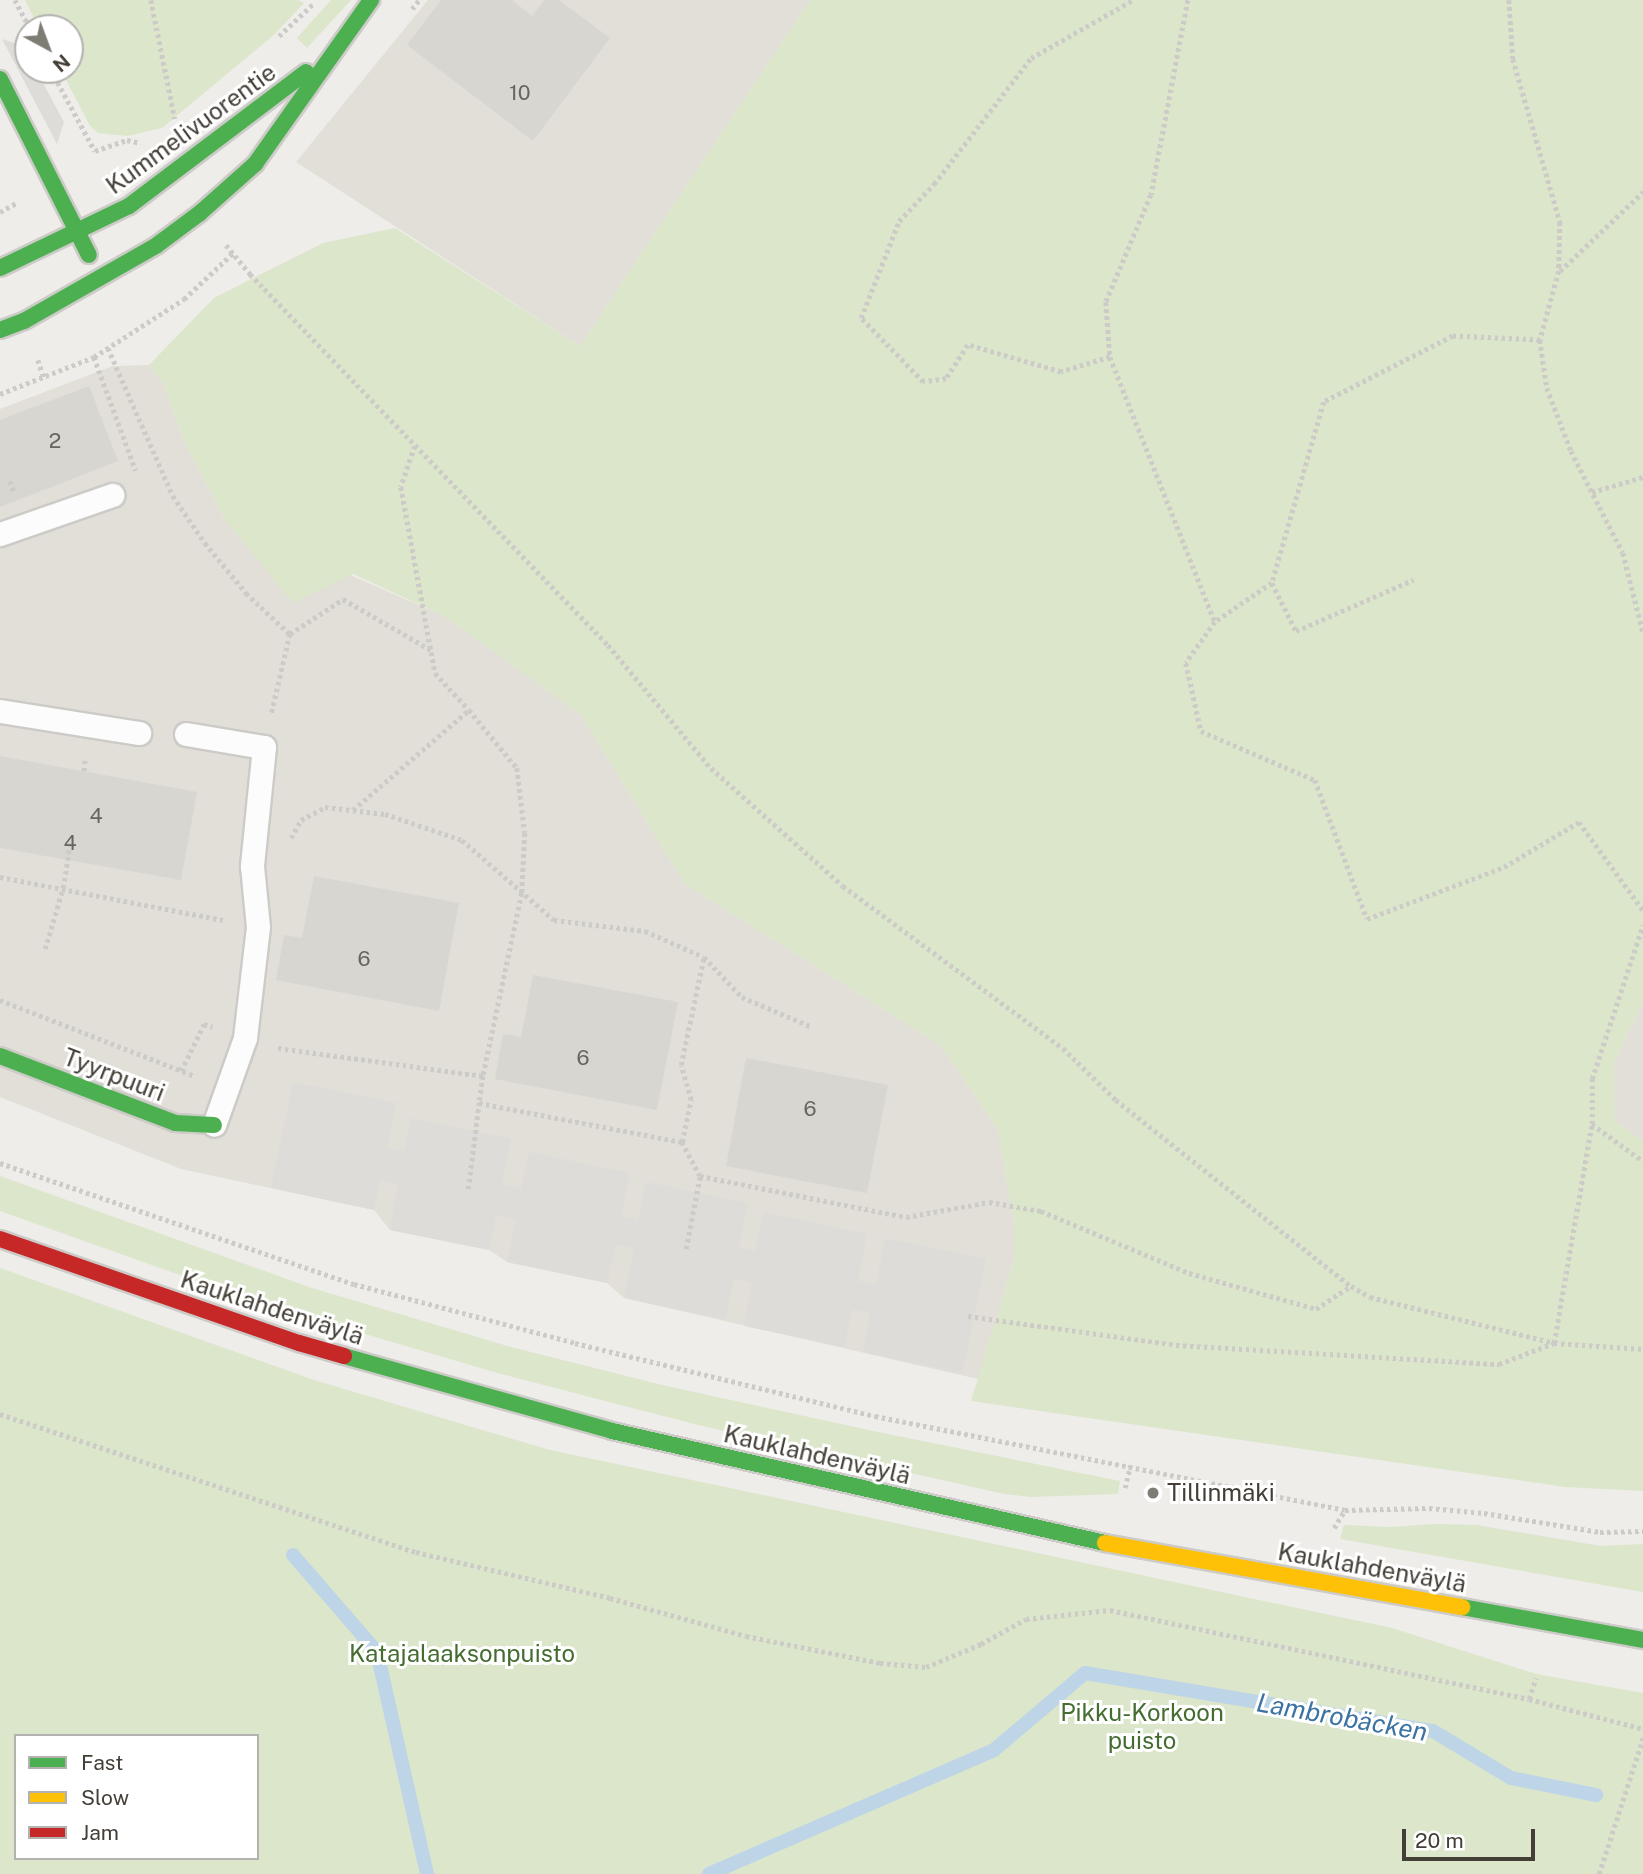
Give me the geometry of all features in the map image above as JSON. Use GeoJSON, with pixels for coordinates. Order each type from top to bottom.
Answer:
{"type":"FeatureCollection","features":[{"type":"Feature","properties":{"kind":"main road","name":"Kummelivuorentie"},"geometry":{"type":"LineString","coordinates":[[0,330],[24,321],[100,280],[168,237],[256,164],[330,54],[371,0]]}},
{"type":"Feature","properties":{"kind":"main road","name":"Kummelivuorentie"},"geometry":{"type":"LineString","coordinates":[[0,268],[80,232],[129,206],[330,54]]}},
{"type":"Feature","properties":{"kind":"main road"},"geometry":{"type":"LineString","coordinates":[[0,79],[80,232],[100,280]]}},
{"type":"Feature","properties":{"kind":"main road","name":"Tyyrpuuri"},"geometry":{"type":"LineString","coordinates":[[0,1056],[175,1123],[214,1125]]}},
{"type":"Feature","properties":{"kind":"main road","name":"Kauklahdenväylä"},"geometry":{"type":"LineString","coordinates":[[0,1239],[299,1343],[612,1432],[1101,1542],[1643,1640]]}},
{"type":"Feature","properties":{"kind":"lane"},"geometry":{"type":"LineString","coordinates":[[0,534],[113,495]]}},
{"type":"Feature","properties":{"kind":"lane"},"geometry":{"type":"LineString","coordinates":[[0,710],[139,733]]}},
{"type":"Feature","properties":{"kind":"lane"},"geometry":{"type":"LineString","coordinates":[[186,734],[264,747],[251,866],[258,927],[244,1038],[214,1125]]}},
{"type":"Feature","properties":{"kind":"path"},"geometry":{"type":"LineString","coordinates":[[151,0],[176,124]]}},
{"type":"Feature","properties":{"kind":"path"},"geometry":{"type":"LineString","coordinates":[[1110,357],[1061,372],[968,345],[946,379],[923,382],[861,318],[899,221],[934,184],[1031,58],[1133,0]]}},
{"type":"Feature","properties":{"kind":"path"},"geometry":{"type":"LineString","coordinates":[[1188,0],[1152,195],[1106,302],[1110,357],[1215,622]]}},
{"type":"Feature","properties":{"kind":"path"},"geometry":{"type":"LineString","coordinates":[[1510,0],[1513,59],[1560,222],[1559,271],[1540,340],[1547,388],[1572,451],[1623,553],[1643,632]]}},
{"type":"Feature","properties":{"kind":"path"},"geometry":{"type":"LineString","coordinates":[[59,84],[95,150],[127,140],[149,145]]}},
{"type":"Feature","properties":{"kind":"path"},"geometry":{"type":"LineString","coordinates":[[1559,271],[1643,192]]}},
{"type":"Feature","properties":{"kind":"path"},"geometry":{"type":"LineString","coordinates":[[218,235],[415,446],[608,645],[722,777],[843,886],[1063,1048],[1116,1100],[1351,1286],[1370,1297],[1554,1343],[1643,1349]]}},
{"type":"Feature","properties":{"kind":"path"},"geometry":{"type":"LineString","coordinates":[[0,394],[94,357],[184,299],[233,253]]}},
{"type":"Feature","properties":{"kind":"path"},"geometry":{"type":"LineString","coordinates":[[1540,340],[1453,336],[1324,402],[1272,583],[1215,622],[1186,663],[1201,731],[1315,780],[1367,919],[1504,867],[1580,821],[1643,910]]}},
{"type":"Feature","properties":{"kind":"path"},"geometry":{"type":"LineString","coordinates":[[108,348],[173,496],[205,543],[246,593],[290,634]]}},
{"type":"Feature","properties":{"kind":"path"},"geometry":{"type":"LineString","coordinates":[[94,357],[136,471],[107,481],[113,495]]}},
{"type":"Feature","properties":{"kind":"path"},"geometry":{"type":"LineString","coordinates":[[415,446],[401,487],[435,673],[517,768],[526,833],[522,893],[483,1076],[468,1189]]}},
{"type":"Feature","properties":{"kind":"path"},"geometry":{"type":"LineString","coordinates":[[1592,492],[1643,477]]}},
{"type":"Feature","properties":{"kind":"path"},"geometry":{"type":"LineString","coordinates":[[1272,583],[1296,631],[1413,580]]}},
{"type":"Feature","properties":{"kind":"path"},"geometry":{"type":"LineString","coordinates":[[264,747],[290,634],[343,599],[431,650]]}},
{"type":"Feature","properties":{"kind":"path"},"geometry":{"type":"LineString","coordinates":[[353,811],[469,710]]}},
{"type":"Feature","properties":{"kind":"path"},"geometry":{"type":"LineString","coordinates":[[251,866],[286,848],[301,820],[325,807],[384,814],[463,840],[554,920],[645,932],[704,957],[742,997],[812,1027]]}},
{"type":"Feature","properties":{"kind":"path"},"geometry":{"type":"LineString","coordinates":[[45,949],[63,888],[71,844]]}},
{"type":"Feature","properties":{"kind":"path"},"geometry":{"type":"LineString","coordinates":[[0,877],[258,927]]}},
{"type":"Feature","properties":{"kind":"path"},"geometry":{"type":"LineString","coordinates":[[1554,1343],[1592,1124],[1592,1079],[1643,925]]}},
{"type":"Feature","properties":{"kind":"path"},"geometry":{"type":"LineString","coordinates":[[686,1249],[700,1177],[682,1142],[691,1101],[681,1065],[704,957]]}},
{"type":"Feature","properties":{"kind":"path"},"geometry":{"type":"LineString","coordinates":[[0,1000],[226,1089]]}},
{"type":"Feature","properties":{"kind":"path"},"geometry":{"type":"LineString","coordinates":[[180,1071],[204,1024],[284,1050],[483,1076]]}},
{"type":"Feature","properties":{"kind":"path"},"geometry":{"type":"LineString","coordinates":[[479,1103],[682,1142]]}},
{"type":"Feature","properties":{"kind":"path"},"geometry":{"type":"LineString","coordinates":[[1592,1124],[1643,1161]]}},
{"type":"Feature","properties":{"kind":"path"},"geometry":{"type":"LineString","coordinates":[[0,1163],[354,1284],[575,1343],[875,1416],[1345,1510],[1429,1508],[1484,1513],[1600,1532],[1643,1531]]}},
{"type":"Feature","properties":{"kind":"path"},"geometry":{"type":"LineString","coordinates":[[700,1177],[906,1217],[989,1202],[1041,1211],[1189,1273],[1316,1309],[1351,1286]]}},
{"type":"Feature","properties":{"kind":"path"},"geometry":{"type":"LineString","coordinates":[[968,1316],[1176,1345],[1499,1364],[1554,1343]]}},
{"type":"Feature","properties":{"kind":"path"},"geometry":{"type":"LineString","coordinates":[[0,1413],[416,1552],[610,1598],[746,1636],[880,1663],[926,1667],[981,1644],[1026,1619],[1110,1610],[1529,1699],[1643,1729]]}},
{"type":"Feature","properties":{"kind":"path"},"geometry":{"type":"LineString","coordinates":[[1125,1488],[1130,1466]]}},
{"type":"Feature","properties":{"kind":"path"},"geometry":{"type":"LineString","coordinates":[[1334,1528],[1345,1510]]}},
{"type":"Feature","properties":{"kind":"path"},"geometry":{"type":"LineString","coordinates":[[1529,1699],[1536,1678]]}},
{"type":"Feature","properties":{"kind":"path"},"geometry":{"type":"LineString","coordinates":[[1599,1874],[1643,1738]]}},
{"type":"Feature","properties":{"kind":"shaded area"},"geometry":{"type":"Polygon","coordinates":[[[428,0],[810,0],[580,346],[296,162],[428,0]]]}},
{"type":"Feature","properties":{"kind":"shaded area"},"geometry":{"type":"Polygon","coordinates":[[[2,39],[14,43],[14,62],[2,39]]]}},
{"type":"Feature","properties":{"kind":"shaded area"},"geometry":{"type":"Polygon","coordinates":[[[26,84],[44,84],[64,122],[57,144],[26,84]]]}},
{"type":"Feature","properties":{"kind":"shaded area"},"geometry":{"type":"Polygon","coordinates":[[[149,365],[162,381],[185,443],[226,521],[442,615],[581,715],[685,884],[940,1045],[998,1130],[1014,1225],[1014,1259],[978,1379],[624,1298],[607,1283],[507,1262],[489,1250],[390,1230],[374,1210],[181,1169],[0,1097],[0,409],[113,366],[149,365]]]}},
{"type":"Feature","properties":{"kind":"shaded area"},"geometry":{"type":"Polygon","coordinates":[[[1643,1002],[1643,1141],[1615,1121],[1614,1062],[1643,1002]]]}},
{"type":"Feature","properties":{"kind":"shaded area"},"geometry":{"type":"Polygon","coordinates":[[[293,1082],[396,1103],[387,1148],[404,1151],[411,1118],[511,1139],[502,1185],[521,1189],[529,1152],[630,1173],[621,1216],[638,1220],[646,1182],[748,1203],[739,1247],[755,1251],[764,1212],[867,1234],[858,1281],[876,1285],[885,1238],[986,1259],[962,1373],[863,1352],[870,1313],[852,1309],[844,1347],[744,1326],[752,1282],[734,1279],[725,1319],[624,1298],[634,1248],[616,1244],[607,1283],[507,1262],[516,1219],[496,1215],[489,1250],[390,1230],[398,1184],[380,1180],[374,1210],[271,1188],[293,1082]]]}},
{"type":"Feature","properties":{"kind":"green space"},"geometry":{"type":"Polygon","coordinates":[[[25,0],[298,0],[304,3],[275,34],[162,128],[128,136],[98,133],[90,126],[68,84],[84,84],[84,14],[32,14],[25,0]]]}},
{"type":"Feature","properties":{"kind":"green space"},"geometry":{"type":"Polygon","coordinates":[[[331,0],[351,0],[307,48],[297,38],[331,0]]]}},
{"type":"Feature","properties":{"kind":"green space"},"geometry":{"type":"Polygon","coordinates":[[[810,0],[1643,0],[1643,1002],[1614,1062],[1615,1121],[1643,1141],[1643,1491],[1565,1487],[971,1401],[1014,1259],[1014,1226],[998,1130],[940,1045],[685,884],[581,715],[442,615],[353,574],[293,603],[226,521],[185,443],[162,381],[149,365],[214,298],[323,243],[395,228],[580,346],[810,0]]]}},
{"type":"Feature","properties":{"kind":"green space"},"geometry":{"type":"Polygon","coordinates":[[[0,1176],[312,1288],[511,1347],[658,1384],[1120,1481],[1118,1494],[1031,1497],[1004,1494],[702,1426],[494,1372],[250,1300],[0,1211],[0,1176]]]}},
{"type":"Feature","properties":{"kind":"green space","name":"Katajalaaksonpuisto"},"geometry":{"type":"Polygon","coordinates":[[[0,1268],[314,1380],[550,1450],[1392,1628],[1536,1674],[1643,1693],[1643,1874],[0,1874],[0,1268]]]}},
{"type":"Feature","properties":{"kind":"green space"},"geometry":{"type":"Polygon","coordinates":[[[1344,1525],[1391,1527],[1476,1525],[1601,1546],[1643,1544],[1643,1592],[1340,1539],[1344,1525]]]}},
{"type":"Feature","properties":{"kind":"building"},"geometry":{"type":"Polygon","coordinates":[[[441,0],[512,0],[532,16],[544,0],[559,0],[610,38],[533,141],[407,45],[441,0]]]}},
{"type":"Feature","properties":{"kind":"building"},"geometry":{"type":"Polygon","coordinates":[[[89,386],[118,461],[0,507],[0,420],[89,386]]]}},
{"type":"Feature","properties":{"kind":"building"},"geometry":{"type":"Polygon","coordinates":[[[0,756],[197,792],[181,880],[0,848],[0,756]]]}},
{"type":"Feature","properties":{"kind":"building"},"geometry":{"type":"Polygon","coordinates":[[[314,876],[459,903],[439,1011],[276,980],[284,935],[302,938],[314,876]]]}},
{"type":"Feature","properties":{"kind":"building"},"geometry":{"type":"Polygon","coordinates":[[[533,975],[678,1002],[657,1110],[495,1079],[503,1034],[521,1037],[533,975]]]}},
{"type":"Feature","properties":{"kind":"building"},"geometry":{"type":"Polygon","coordinates":[[[746,1058],[888,1085],[867,1193],[726,1166],[746,1058]]]}},
{"type":"Feature","properties":{"kind":"waterway"},"geometry":{"type":"LineString","coordinates":[[293,1555],[377,1652],[427,1874]]}},
{"type":"Feature","properties":{"kind":"waterway","name":"Lambrobäcken"},"geometry":{"type":"LineString","coordinates":[[709,1874],[994,1750],[1085,1673],[1433,1731],[1511,1778],[1596,1795]]}},
{"type":"Feature","properties":{"kind":"traffic: fast"},"geometry":{"type":"LineString","coordinates":[[0,330],[24,321],[157,245],[200,213],[255,164],[371,0]]}},
{"type":"Feature","properties":{"kind":"traffic: fast"},"geometry":{"type":"LineString","coordinates":[[0,268],[129,206],[306,72]]}},
{"type":"Feature","properties":{"kind":"traffic: fast"},"geometry":{"type":"LineString","coordinates":[[0,79],[89,255]]}},
{"type":"Feature","properties":{"kind":"traffic: fast"},"geometry":{"type":"LineString","coordinates":[[0,1056],[175,1123],[214,1125]]}},
{"type":"Feature","properties":{"kind":"traffic: fast"},"geometry":{"type":"LineString","coordinates":[[344,1356],[612,1431],[1105,1543]]}},
{"type":"Feature","properties":{"kind":"traffic: fast"},"geometry":{"type":"LineString","coordinates":[[1462,1607],[1643,1640]]}},
{"type":"Feature","properties":{"kind":"traffic: slow"},"geometry":{"type":"LineString","coordinates":[[1105,1543],[1462,1607]]}},
{"type":"Feature","properties":{"kind":"traffic: jam"},"geometry":{"type":"LineString","coordinates":[[0,1239],[299,1343],[344,1356]]}},
{"type":"Feature","properties":{"kind":"place","name":"Tillinmäki"},"geometry":{"type":"Point","coordinates":[1153,1493]}},
{"type":"Feature","properties":{"kind":"park label","name":"Pikku-Korkoon puisto"},"geometry":{"type":"Point","coordinates":[1142,1727]}}]}
